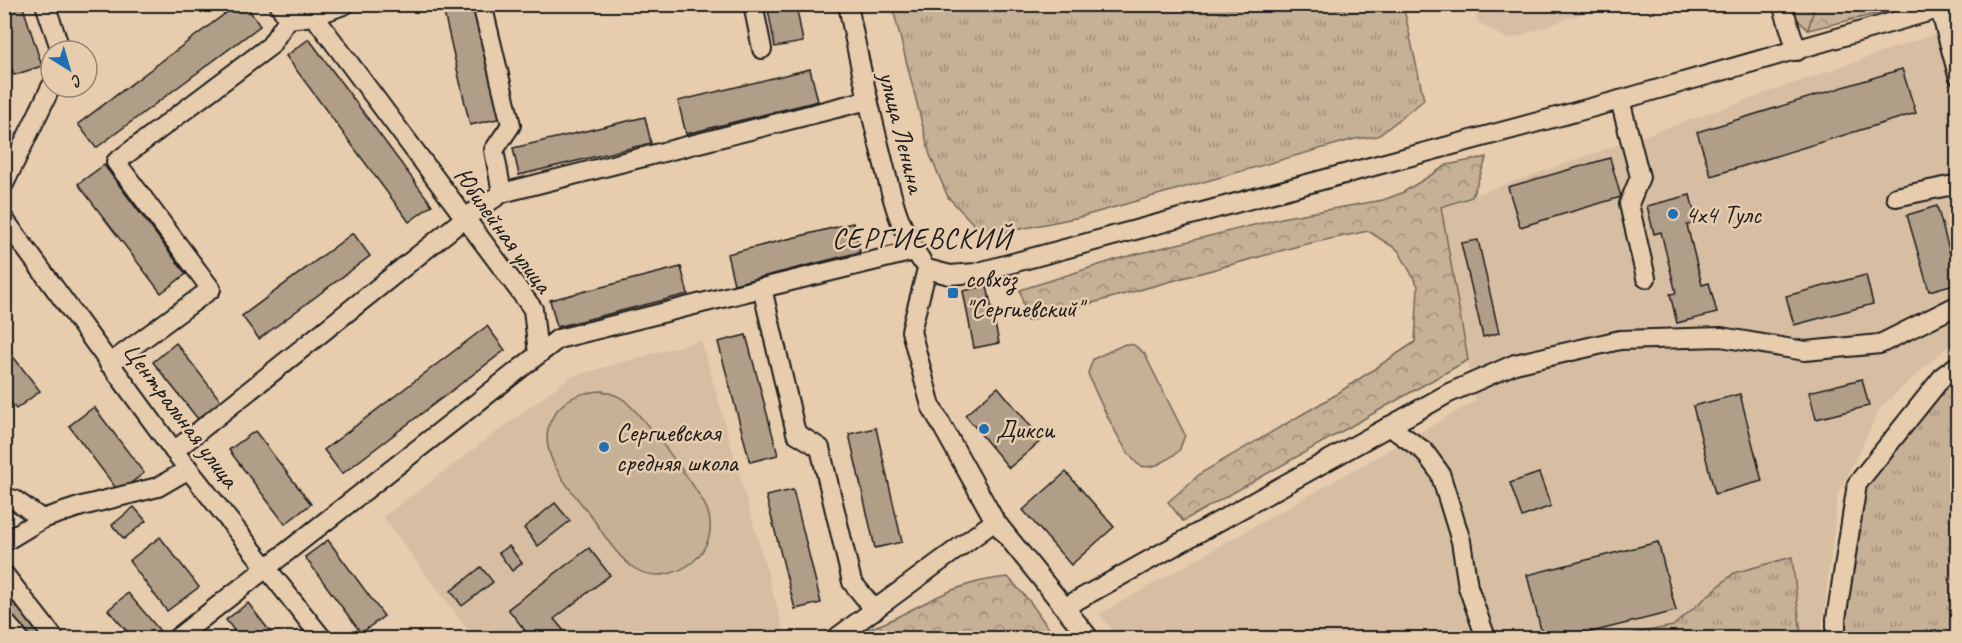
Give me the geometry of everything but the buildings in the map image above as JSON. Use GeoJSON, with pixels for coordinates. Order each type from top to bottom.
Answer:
{"type":"FeatureCollection","features":[{"type":"Feature","properties":{"kind":"street"},"geometry":{"type":"LineString","coordinates":[[45,4],[57,39]]}},
{"type":"Feature","properties":{"kind":"street"},"geometry":{"type":"LineString","coordinates":[[109,364],[211,289],[116,162],[270,46],[284,12],[314,16],[346,4]]}},
{"type":"Feature","properties":{"kind":"street"},"geometry":{"type":"LineString","coordinates":[[482,4],[511,125],[494,150],[502,193]]}},
{"type":"Feature","properties":{"kind":"street"},"geometry":{"type":"LineString","coordinates":[[753,4],[762,49]]}},
{"type":"Feature","properties":{"kind":"street","name":"улица Ленина"},"geometry":{"type":"LineString","coordinates":[[848,4],[868,100],[897,215],[914,251],[927,269]]}},
{"type":"Feature","properties":{"kind":"street"},"geometry":{"type":"LineString","coordinates":[[1782,4],[1797,51]]}},
{"type":"Feature","properties":{"kind":"street"},"geometry":{"type":"LineString","coordinates":[[1089,639],[995,521],[931,406],[911,331],[927,269],[950,275],[975,273],[1620,100],[1948,7],[1958,75]]}},
{"type":"Feature","properties":{"kind":"street","name":"Юбилейная улица"},"geometry":{"type":"LineString","coordinates":[[314,16],[533,309],[538,354]]}},
{"type":"Feature","properties":{"kind":"street"},"geometry":{"type":"LineString","coordinates":[[4,184],[45,99]]}},
{"type":"Feature","properties":{"kind":"street"},"geometry":{"type":"LineString","coordinates":[[174,450],[465,219],[502,193],[868,100]]}},
{"type":"Feature","properties":{"kind":"street"},"geometry":{"type":"LineString","coordinates":[[1620,100],[1640,177],[1629,204],[1646,278]]}},
{"type":"Feature","properties":{"kind":"street"},"geometry":{"type":"LineString","coordinates":[[1896,197],[1958,184]]}},
{"type":"Feature","properties":{"kind":"street","name":"Центральная улица"},"geometry":{"type":"LineString","coordinates":[[4,219],[189,470],[322,639]]}},
{"type":"Feature","properties":{"kind":"street"},"geometry":{"type":"LineString","coordinates":[[177,639],[558,339],[914,251]]}},
{"type":"Feature","properties":{"kind":"street"},"geometry":{"type":"LineString","coordinates":[[762,288],[796,433],[820,448],[852,582],[875,609]]}},
{"type":"Feature","properties":{"kind":"street"},"geometry":{"type":"LineString","coordinates":[[1065,607],[1449,393],[1515,363],[1620,340],[1721,337],[1804,351],[1880,344],[1958,305]]}},
{"type":"Feature","properties":{"kind":"street"},"geometry":{"type":"LineString","coordinates":[[1836,639],[1836,619],[1857,484],[1944,375],[1958,365]]}},
{"type":"Feature","properties":{"kind":"street"},"geometry":{"type":"LineString","coordinates":[[1389,426],[1424,451],[1440,473],[1461,541],[1468,588],[1486,639]]}},
{"type":"Feature","properties":{"kind":"street"},"geometry":{"type":"LineString","coordinates":[[4,542],[42,519],[82,506],[158,487],[189,470]]}},
{"type":"Feature","properties":{"kind":"street"},"geometry":{"type":"LineString","coordinates":[[4,497],[15,500],[42,519]]}},
{"type":"Feature","properties":{"kind":"street"},"geometry":{"type":"LineString","coordinates":[[836,639],[995,521]]}},
{"type":"Feature","properties":{"kind":"street"},"geometry":{"type":"LineString","coordinates":[[4,574],[54,639]]}},
{"type":"Feature","properties":{"kind":"street"},"geometry":{"type":"LineString","coordinates":[[4,621],[19,639]]}},
{"type":"Feature","properties":{"kind":"shaded area"},"geometry":{"type":"Polygon","coordinates":[[[1473,4],[1606,5],[1509,40],[1478,22],[1473,4]]]}},
{"type":"Feature","properties":{"kind":"shaded area"},"geometry":{"type":"Polygon","coordinates":[[[1957,26],[1957,338],[1881,407],[1838,495],[1821,638],[1118,638],[1100,614],[1475,401],[1441,207],[1957,26]]]}},
{"type":"Feature","properties":{"kind":"shaded area","name":"Сергиевская средняя школа"},"geometry":{"type":"Polygon","coordinates":[[[701,340],[786,638],[474,638],[383,517],[570,377],[701,340]]]}},
{"type":"Feature","properties":{"kind":"green space"},"geometry":{"type":"Polygon","coordinates":[[[1819,4],[1915,5],[1808,30],[1815,5],[1819,4]]]}},
{"type":"Feature","properties":{"kind":"green space"},"geometry":{"type":"Polygon","coordinates":[[[892,5],[1403,5],[1424,100],[1378,136],[1355,139],[1080,217],[985,236],[948,197],[930,155],[892,5]]]}},
{"type":"Feature","properties":{"kind":"green space"},"geometry":{"type":"Polygon","coordinates":[[[1792,5],[1819,5],[1815,6],[1808,30],[1794,16],[1792,5]]]}},
{"type":"Feature","properties":{"kind":"green space"},"geometry":{"type":"Polygon","coordinates":[[[1487,157],[1472,197],[1441,207],[1468,360],[1183,521],[1168,502],[1201,473],[1332,397],[1415,342],[1418,286],[1398,250],[1368,231],[1302,245],[1027,321],[1020,290],[1121,258],[1286,217],[1383,200],[1402,193],[1447,165],[1487,157]]]}},
{"type":"Feature","properties":{"kind":"green space"},"geometry":{"type":"Polygon","coordinates":[[[1125,344],[1134,345],[1144,353],[1185,435],[1179,451],[1156,465],[1141,466],[1127,451],[1103,408],[1088,373],[1093,359],[1125,344]]]}},
{"type":"Feature","properties":{"kind":"green space"},"geometry":{"type":"Polygon","coordinates":[[[1957,365],[1957,638],[1836,638],[1857,484],[1957,365]]]}},
{"type":"Feature","properties":{"kind":"green space"},"geometry":{"type":"Polygon","coordinates":[[[603,391],[624,400],[643,420],[683,471],[708,512],[710,524],[705,546],[691,563],[682,569],[654,575],[640,571],[627,563],[610,544],[555,466],[547,437],[550,423],[558,409],[578,395],[603,391]]]}},
{"type":"Feature","properties":{"kind":"green space"},"geometry":{"type":"Polygon","coordinates":[[[1792,557],[1801,634],[1798,638],[1611,638],[1673,626],[1734,573],[1792,557]]]}},
{"type":"Feature","properties":{"kind":"green space"},"geometry":{"type":"Polygon","coordinates":[[[1008,577],[1031,603],[1051,632],[1049,638],[849,638],[947,592],[990,579],[1008,577]]]}},
{"type":"Feature","properties":{"kind":"place","name":"4x4 Тулс"},"geometry":{"type":"Point","coordinates":[1673,214]}},
{"type":"Feature","properties":{"kind":"place","name":"совхоз \"Сергиевский\""},"geometry":{"type":"Point","coordinates":[953,293]}},
{"type":"Feature","properties":{"kind":"place","name":"Дикси"},"geometry":{"type":"Point","coordinates":[984,429]}},
{"type":"Feature","properties":{"kind":"place","name":"Сергиевская средняя школа"},"geometry":{"type":"Point","coordinates":[604,447]}},
{"type":"Feature","properties":{"kind":"district","name":"СЕРГИЕВСКИЙ"},"geometry":{"type":"Point","coordinates":[922,238]}}]}
